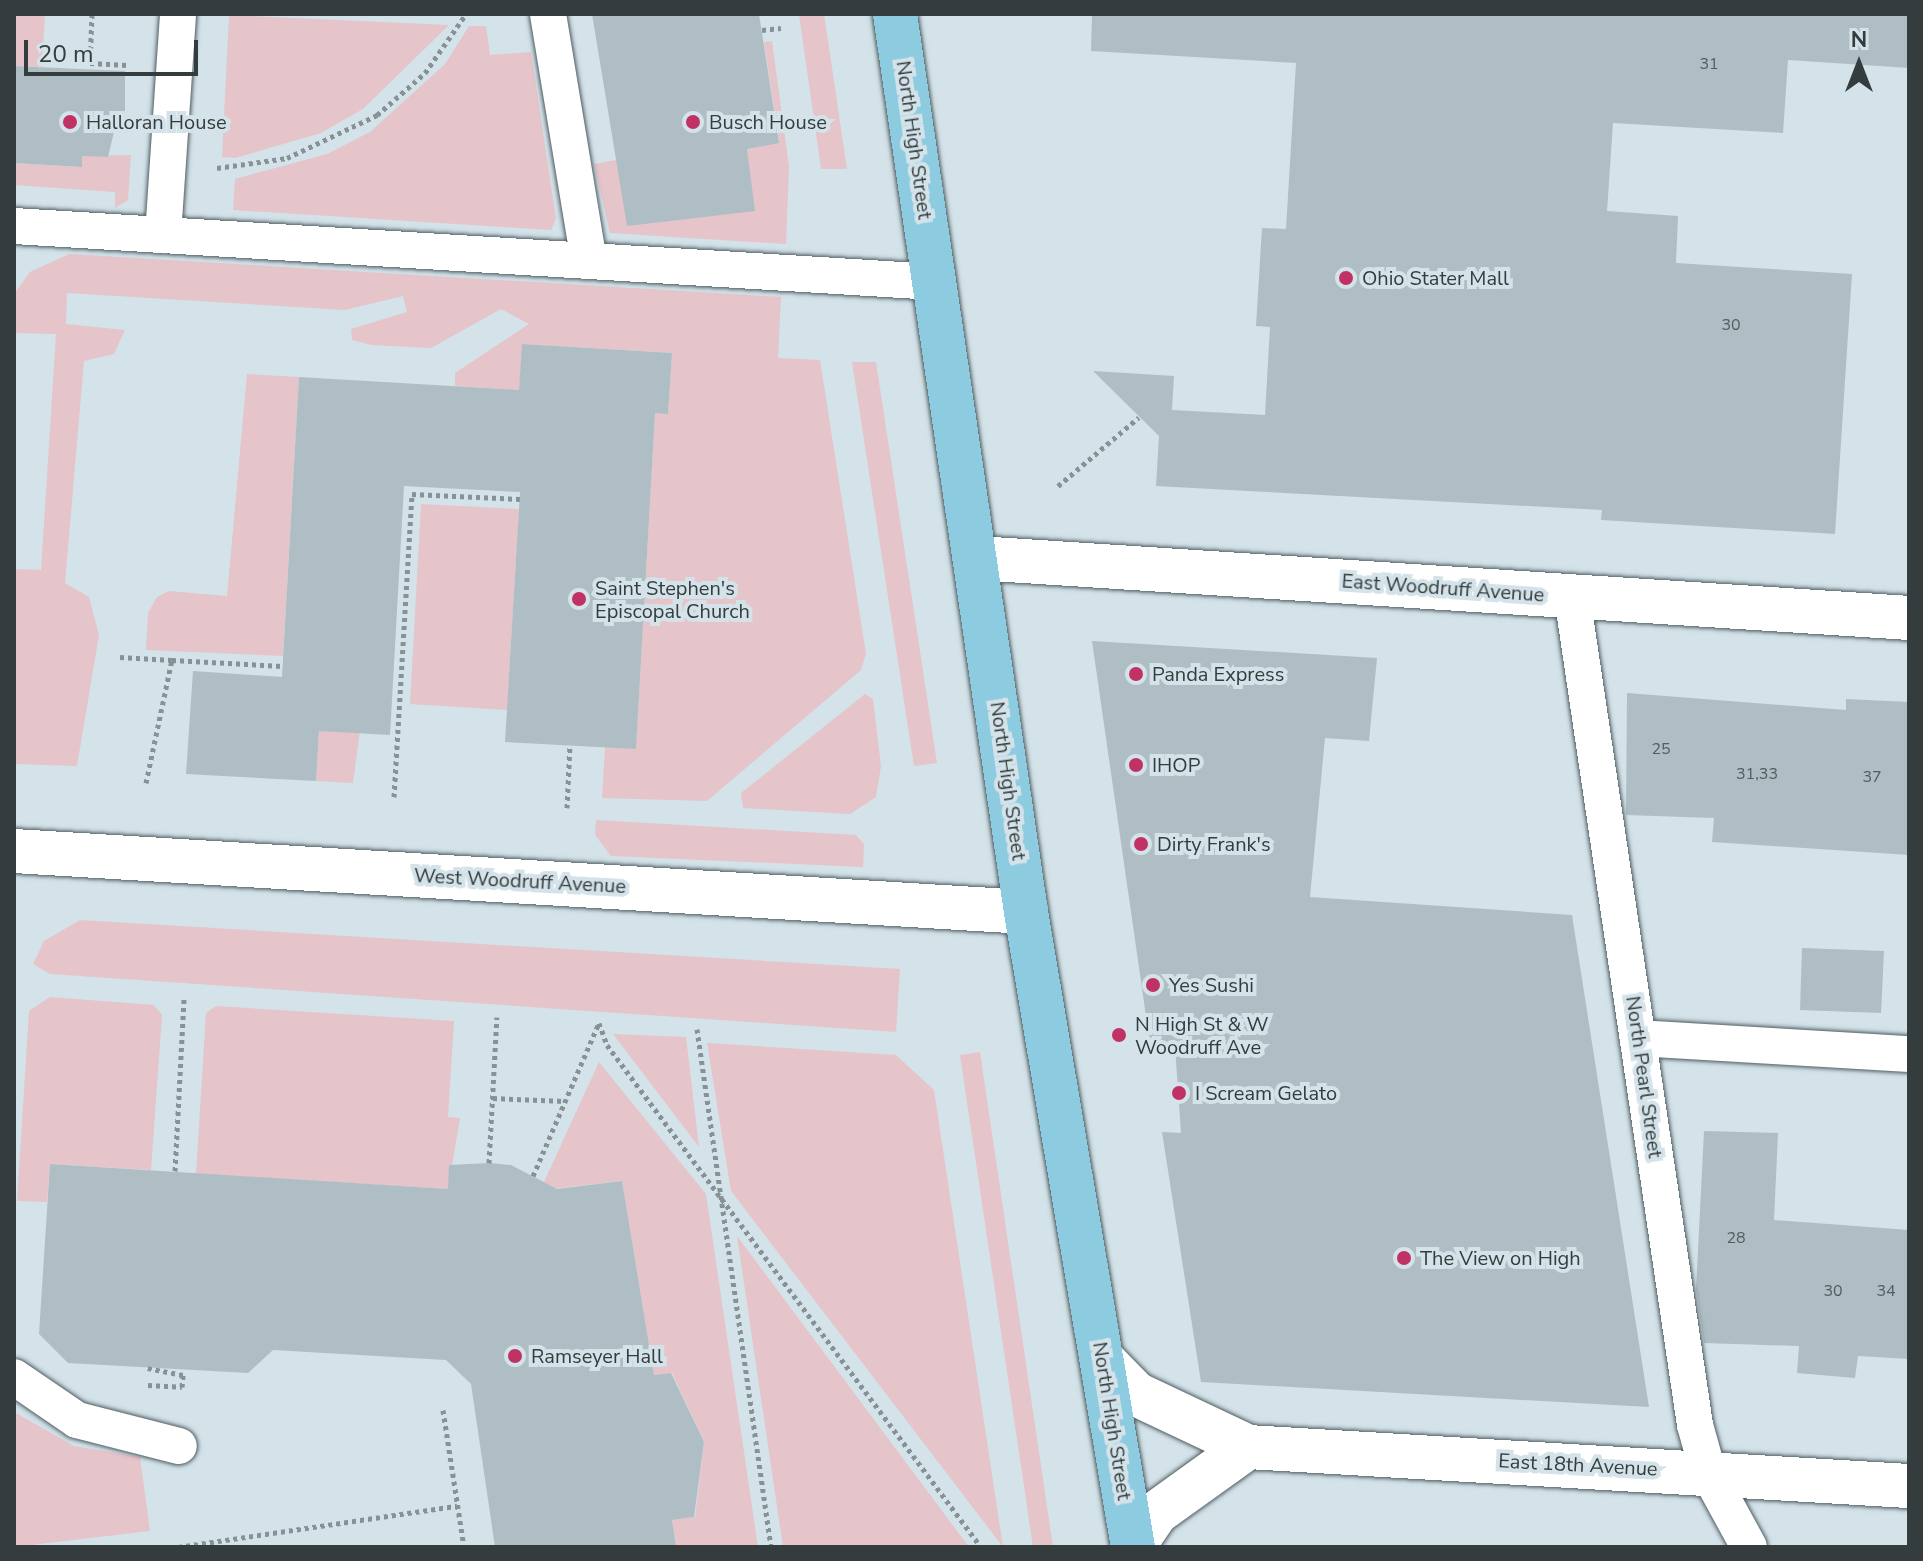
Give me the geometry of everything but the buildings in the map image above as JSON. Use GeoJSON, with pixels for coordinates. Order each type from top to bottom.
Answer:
{"type":"FeatureCollection","features":[{"type":"Feature","properties":{"kind":"main road","name":"North High Street"},"geometry":{"type":"LineString","coordinates":[[895,14],[977,558],[1026,912],[1133,1547]]}},
{"type":"Feature","properties":{"kind":"street","name":"East Woodruff Avenue"},"geometry":{"type":"LineString","coordinates":[[977,558],[1909,618]]}},
{"type":"Feature","properties":{"kind":"street","name":"West Woodruff Avenue"},"geometry":{"type":"LineString","coordinates":[[14,851],[1026,912]]}},
{"type":"Feature","properties":{"kind":"street","name":"East 18th Avenue"},"geometry":{"type":"LineString","coordinates":[[1102,1359],[1136,1394],[1248,1447],[1909,1486]]}},
{"type":"Feature","properties":{"kind":"street"},"geometry":{"type":"LineString","coordinates":[[1133,1547],[1156,1513],[1248,1447]]}},
{"type":"Feature","properties":{"kind":"lane"},"geometry":{"type":"LineString","coordinates":[[163,235],[178,14]]}},
{"type":"Feature","properties":{"kind":"lane"},"geometry":{"type":"LineString","coordinates":[[548,14],[589,261]]}},
{"type":"Feature","properties":{"kind":"lane"},"geometry":{"type":"LineString","coordinates":[[14,226],[934,282]]}},
{"type":"Feature","properties":{"kind":"lane","name":"North Pearl Street"},"geometry":{"type":"LineString","coordinates":[[1572,596],[1638,1038],[1708,1472],[1749,1547]]}},
{"type":"Feature","properties":{"kind":"lane"},"geometry":{"type":"LineString","coordinates":[[1638,1038],[1909,1054]]}},
{"type":"Feature","properties":{"kind":"lane"},"geometry":{"type":"LineString","coordinates":[[14,1377],[77,1420],[179,1446]]}},
{"type":"Feature","properties":{"kind":"path"},"geometry":{"type":"LineString","coordinates":[[92,14],[90,63],[174,67]]}},
{"type":"Feature","properties":{"kind":"path"},"geometry":{"type":"LineString","coordinates":[[168,167],[235,170],[333,141],[425,73],[466,14]]}},
{"type":"Feature","properties":{"kind":"path"},"geometry":{"type":"LineString","coordinates":[[762,30],[781,28]]}},
{"type":"Feature","properties":{"kind":"path"},"geometry":{"type":"LineString","coordinates":[[1058,486],[1139,417]]}},
{"type":"Feature","properties":{"kind":"path"},"geometry":{"type":"LineString","coordinates":[[394,797],[412,494],[520,499]]}},
{"type":"Feature","properties":{"kind":"path"},"geometry":{"type":"LineString","coordinates":[[120,657],[282,666]]}},
{"type":"Feature","properties":{"kind":"path"},"geometry":{"type":"LineString","coordinates":[[146,783],[172,660]]}},
{"type":"Feature","properties":{"kind":"path"},"geometry":{"type":"LineString","coordinates":[[567,808],[570,745]]}},
{"type":"Feature","properties":{"kind":"path"},"geometry":{"type":"LineString","coordinates":[[175,1171],[184,998]]}},
{"type":"Feature","properties":{"kind":"path"},"geometry":{"type":"LineString","coordinates":[[489,1163],[497,1017]]}},
{"type":"Feature","properties":{"kind":"path"},"geometry":{"type":"LineString","coordinates":[[533,1176],[599,1023],[607,1045],[981,1547]]}},
{"type":"Feature","properties":{"kind":"path"},"geometry":{"type":"LineString","coordinates":[[697,1029],[771,1547]]}},
{"type":"Feature","properties":{"kind":"path"},"geometry":{"type":"LineString","coordinates":[[493,1098],[565,1101]]}},
{"type":"Feature","properties":{"kind":"path"},"geometry":{"type":"LineString","coordinates":[[443,1410],[464,1547]]}},
{"type":"Feature","properties":{"kind":"path"},"geometry":{"type":"LineString","coordinates":[[178,1547],[457,1506]]}},
{"type":"Feature","properties":{"kind":"shaded area"},"geometry":{"type":"Polygon","coordinates":[[[14,14],[45,14],[42,67],[14,66],[14,14]]]}},
{"type":"Feature","properties":{"kind":"shaded area"},"geometry":{"type":"Polygon","coordinates":[[[799,14],[824,14],[847,169],[821,169],[799,14]]]}},
{"type":"Feature","properties":{"kind":"shaded area"},"geometry":{"type":"Polygon","coordinates":[[[229,15],[449,25],[363,109],[321,133],[235,158],[222,157],[229,15]]]}},
{"type":"Feature","properties":{"kind":"shaded area"},"geometry":{"type":"Polygon","coordinates":[[[469,26],[486,26],[490,55],[531,52],[556,219],[551,230],[233,210],[235,179],[327,154],[370,132],[445,64],[469,26]]]}},
{"type":"Feature","properties":{"kind":"shaded area"},"geometry":{"type":"Polygon","coordinates":[[[772,41],[789,167],[786,244],[610,233],[594,164],[616,160],[754,211],[747,149],[779,142],[764,42],[772,41]]]}},
{"type":"Feature","properties":{"kind":"shaded area"},"geometry":{"type":"Polygon","coordinates":[[[131,155],[128,200],[115,208],[115,192],[14,185],[14,163],[81,167],[82,156],[131,155]]]}},
{"type":"Feature","properties":{"kind":"shaded area"},"geometry":{"type":"Polygon","coordinates":[[[69,254],[781,297],[778,358],[820,360],[866,654],[861,670],[707,801],[602,798],[605,747],[636,749],[655,413],[668,413],[672,353],[523,344],[519,390],[455,386],[455,373],[529,324],[501,309],[431,348],[371,345],[352,340],[351,329],[407,312],[403,296],[345,310],[67,293],[66,324],[125,330],[114,354],[84,361],[65,583],[89,597],[99,635],[77,766],[14,764],[14,569],[41,570],[56,334],[14,333],[14,294],[30,272],[69,254]]]}},
{"type":"Feature","properties":{"kind":"shaded area"},"geometry":{"type":"Polygon","coordinates":[[[852,362],[876,362],[937,763],[914,766],[852,362]]]}},
{"type":"Feature","properties":{"kind":"shaded area"},"geometry":{"type":"Polygon","coordinates":[[[247,374],[299,377],[283,656],[146,650],[148,613],[157,597],[169,591],[227,596],[247,374]]]}},
{"type":"Feature","properties":{"kind":"shaded area"},"geometry":{"type":"Polygon","coordinates":[[[421,504],[519,509],[507,710],[410,704],[421,504]]]}},
{"type":"Feature","properties":{"kind":"shaded area"},"geometry":{"type":"Polygon","coordinates":[[[322,682],[366,685],[353,783],[316,781],[322,682]]]}},
{"type":"Feature","properties":{"kind":"shaded area"},"geometry":{"type":"Polygon","coordinates":[[[865,694],[873,699],[881,766],[876,797],[850,814],[743,808],[741,793],[865,694]]]}},
{"type":"Feature","properties":{"kind":"shaded area"},"geometry":{"type":"Polygon","coordinates":[[[596,820],[856,835],[864,844],[863,867],[611,856],[595,835],[596,820]]]}},
{"type":"Feature","properties":{"kind":"shaded area"},"geometry":{"type":"Polygon","coordinates":[[[80,920],[900,969],[896,1032],[50,974],[33,964],[44,941],[80,920]]]}},
{"type":"Feature","properties":{"kind":"shaded area"},"geometry":{"type":"Polygon","coordinates":[[[50,997],[154,1005],[162,1015],[151,1170],[50,1164],[47,1202],[17,1201],[29,1011],[50,997]]]}},
{"type":"Feature","properties":{"kind":"shaded area"},"geometry":{"type":"Polygon","coordinates":[[[216,1006],[454,1021],[448,1117],[460,1118],[448,1189],[196,1174],[206,1013],[216,1006]]]}},
{"type":"Feature","properties":{"kind":"shaded area"},"geometry":{"type":"Polygon","coordinates":[[[613,1034],[686,1037],[699,1147],[613,1034]]]}},
{"type":"Feature","properties":{"kind":"shaded area"},"geometry":{"type":"Polygon","coordinates":[[[707,1043],[896,1055],[934,1090],[1003,1547],[731,1191],[707,1043]]]}},
{"type":"Feature","properties":{"kind":"shaded area"},"geometry":{"type":"Polygon","coordinates":[[[980,1052],[1053,1547],[1033,1547],[960,1055],[980,1052]]]}},
{"type":"Feature","properties":{"kind":"shaded area"},"geometry":{"type":"Polygon","coordinates":[[[599,1062],[706,1194],[758,1547],[676,1547],[672,1520],[695,1517],[704,1442],[672,1373],[654,1375],[622,1181],[550,1189],[544,1182],[599,1062]]]}},
{"type":"Feature","properties":{"kind":"shaded area"},"geometry":{"type":"Polygon","coordinates":[[[737,1236],[969,1547],[783,1547],[737,1236]]]}},
{"type":"Feature","properties":{"kind":"shaded area"},"geometry":{"type":"Polygon","coordinates":[[[14,1412],[74,1446],[140,1457],[150,1531],[14,1547],[14,1412]]]}},
{"type":"Feature","properties":{"kind":"place","name":"Halloran House"},"geometry":{"type":"Point","coordinates":[70,122]}},
{"type":"Feature","properties":{"kind":"place","name":"Busch House"},"geometry":{"type":"Point","coordinates":[693,122]}},
{"type":"Feature","properties":{"kind":"place","name":"Ohio Stater Mall"},"geometry":{"type":"Point","coordinates":[1346,278]}},
{"type":"Feature","properties":{"kind":"place","name":"Saint Stephen's Episcopal Church"},"geometry":{"type":"Point","coordinates":[579,599]}},
{"type":"Feature","properties":{"kind":"place","name":"Panda Express"},"geometry":{"type":"Point","coordinates":[1136,674]}},
{"type":"Feature","properties":{"kind":"place","name":"IHOP"},"geometry":{"type":"Point","coordinates":[1136,765]}},
{"type":"Feature","properties":{"kind":"place","name":"Dirty Frank's"},"geometry":{"type":"Point","coordinates":[1141,844]}},
{"type":"Feature","properties":{"kind":"place","name":"Yes Sushi"},"geometry":{"type":"Point","coordinates":[1153,985]}},
{"type":"Feature","properties":{"kind":"place","name":"N High St & W Woodruff Ave"},"geometry":{"type":"Point","coordinates":[1119,1035]}},
{"type":"Feature","properties":{"kind":"place","name":"I Scream Gelato"},"geometry":{"type":"Point","coordinates":[1179,1093]}},
{"type":"Feature","properties":{"kind":"place","name":"The View on High"},"geometry":{"type":"Point","coordinates":[1404,1258]}},
{"type":"Feature","properties":{"kind":"place","name":"Ramseyer Hall"},"geometry":{"type":"Point","coordinates":[515,1356]}}]}
